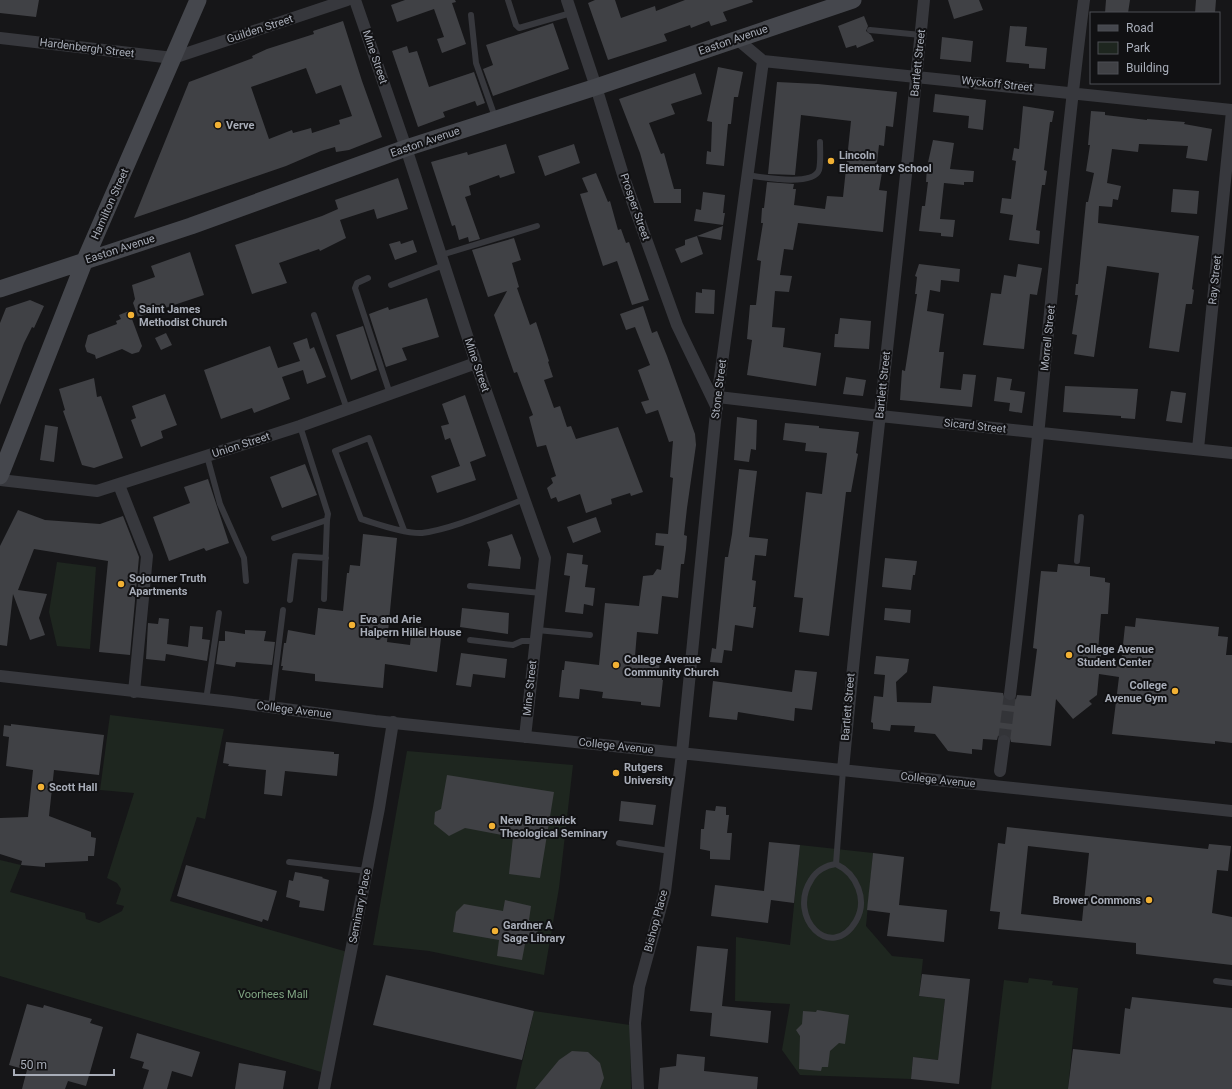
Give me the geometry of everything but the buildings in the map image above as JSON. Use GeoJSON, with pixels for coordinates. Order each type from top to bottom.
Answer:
{"type":"FeatureCollection","features":[{"type":"Feature","properties":{"kind":"street","name":"Hamilton Street"},"geometry":{"type":"LineString","coordinates":[[0,476],[85,260],[198,0]]}},
{"type":"Feature","properties":{"kind":"street","name":"Guilden Street"},"geometry":{"type":"LineString","coordinates":[[173,58],[347,0]]}},
{"type":"Feature","properties":{"kind":"street","name":"Mine Street"},"geometry":{"type":"LineString","coordinates":[[355,0],[406,148],[476,363],[545,558],[525,736]]}},
{"type":"Feature","properties":{"kind":"street","name":"Prosper Street"},"geometry":{"type":"LineString","coordinates":[[566,0],[596,87],[624,178],[677,325],[717,402]]}},
{"type":"Feature","properties":{"kind":"street","name":"Easton Avenue"},"geometry":{"type":"LineString","coordinates":[[0,289],[192,226],[406,148],[596,87],[853,0]]}},
{"type":"Feature","properties":{"kind":"street","name":"Bartlett Street"},"geometry":{"type":"LineString","coordinates":[[843,770],[855,635],[917,76],[924,0]]}},
{"type":"Feature","properties":{"kind":"street","name":"Morrell Street"},"geometry":{"type":"LineString","coordinates":[[1010,694],[1028,544],[1072,92],[1084,0]]}},
{"type":"Feature","properties":{"kind":"street","name":"Hardenbergh Street"},"geometry":{"type":"LineString","coordinates":[[0,38],[173,58]]}},
{"type":"Feature","properties":{"kind":"street"},"geometry":{"type":"LineString","coordinates":[[737,39],[763,61]]}},
{"type":"Feature","properties":{"kind":"street","name":"Wyckoff Street"},"geometry":{"type":"LineString","coordinates":[[763,61],[1072,92],[1232,110]]}},
{"type":"Feature","properties":{"kind":"street","name":"Stone Street"},"geometry":{"type":"LineString","coordinates":[[682,753],[717,402],[763,61]]}},
{"type":"Feature","properties":{"kind":"street","name":"Ray Street"},"geometry":{"type":"LineString","coordinates":[[1198,449],[1232,110]]}},
{"type":"Feature","properties":{"kind":"street","name":"Union Street"},"geometry":{"type":"LineString","coordinates":[[0,480],[97,491],[300,426],[476,363]]}},
{"type":"Feature","properties":{"kind":"street","name":"Sicard Street"},"geometry":{"type":"LineString","coordinates":[[717,402],[880,416],[1232,453]]}},
{"type":"Feature","properties":{"kind":"street"},"geometry":{"type":"LineString","coordinates":[[119,485],[147,556],[134,692]]}},
{"type":"Feature","properties":{"kind":"street","name":"College Avenue"},"geometry":{"type":"LineString","coordinates":[[0,676],[393,722],[1232,811]]}},
{"type":"Feature","properties":{"kind":"street","name":"Seminary Place"},"geometry":{"type":"LineString","coordinates":[[324,1089],[367,871],[393,722]]}},
{"type":"Feature","properties":{"kind":"street"},"geometry":{"type":"LineString","coordinates":[[1000,771],[1004,741]]}},
{"type":"Feature","properties":{"kind":"street","name":"Bishop Place"},"geometry":{"type":"LineString","coordinates":[[638,1089],[635,1023],[639,987],[665,892],[682,753]]}},
{"type":"Feature","properties":{"kind":"lane"},"geometry":{"type":"LineString","coordinates":[[508,0],[516,25],[519,28],[571,13]]}},
{"type":"Feature","properties":{"kind":"lane"},"geometry":{"type":"LineString","coordinates":[[471,15],[476,63],[496,119]]}},
{"type":"Feature","properties":{"kind":"lane"},"geometry":{"type":"LineString","coordinates":[[870,30],[921,35]]}},
{"type":"Feature","properties":{"kind":"lane"},"geometry":{"type":"LineString","coordinates":[[747,175],[784,180],[804,179],[814,176],[819,170],[820,142]]}},
{"type":"Feature","properties":{"kind":"lane"},"geometry":{"type":"LineString","coordinates":[[392,284],[443,260],[537,226]]}},
{"type":"Feature","properties":{"kind":"lane"},"geometry":{"type":"LineString","coordinates":[[368,278],[358,283],[355,288],[390,394]]}},
{"type":"Feature","properties":{"kind":"lane"},"geometry":{"type":"LineString","coordinates":[[314,315],[347,409]]}},
{"type":"Feature","properties":{"kind":"lane"},"geometry":{"type":"LineString","coordinates":[[300,426],[328,514],[324,599]]}},
{"type":"Feature","properties":{"kind":"lane"},"geometry":{"type":"LineString","coordinates":[[404,530],[369,438],[335,451],[361,519],[404,530],[421,533],[452,525],[525,499]]}},
{"type":"Feature","properties":{"kind":"lane"},"geometry":{"type":"LineString","coordinates":[[207,456],[220,504],[244,558],[246,581]]}},
{"type":"Feature","properties":{"kind":"lane"},"geometry":{"type":"LineString","coordinates":[[1077,561],[1081,517]]}},
{"type":"Feature","properties":{"kind":"lane"},"geometry":{"type":"LineString","coordinates":[[274,538],[327,520]]}},
{"type":"Feature","properties":{"kind":"lane"},"geometry":{"type":"LineString","coordinates":[[290,600],[294,556],[326,558]]}},
{"type":"Feature","properties":{"kind":"lane"},"geometry":{"type":"LineString","coordinates":[[470,586],[541,593]]}},
{"type":"Feature","properties":{"kind":"lane"},"geometry":{"type":"LineString","coordinates":[[271,707],[283,610]]}},
{"type":"Feature","properties":{"kind":"lane"},"geometry":{"type":"LineString","coordinates":[[206,700],[219,613]]}},
{"type":"Feature","properties":{"kind":"lane"},"geometry":{"type":"LineString","coordinates":[[470,640],[513,645],[536,636],[590,635]]}},
{"type":"Feature","properties":{"kind":"lane"},"geometry":{"type":"LineString","coordinates":[[836,864],[843,770]]}},
{"type":"Feature","properties":{"kind":"lane"},"geometry":{"type":"LineString","coordinates":[[619,843],[670,851]]}},
{"type":"Feature","properties":{"kind":"lane"},"geometry":{"type":"LineString","coordinates":[[289,862],[367,871]]}},
{"type":"Feature","properties":{"kind":"lane"},"geometry":{"type":"LineString","coordinates":[[836,864],[850,873],[855,880],[860,895],[860,910],[856,921],[844,934],[827,938],[812,927],[808,922],[804,909],[804,894],[813,876],[828,865],[836,864]]}},
{"type":"Feature","properties":{"kind":"lane"},"geometry":{"type":"LineString","coordinates":[[1216,981],[1232,983]]}},
{"type":"Feature","properties":{"kind":"green space"},"geometry":{"type":"Polygon","coordinates":[[[57,562],[96,567],[90,649],[57,646],[49,612],[57,562]]]}},
{"type":"Feature","properties":{"kind":"green space","name":"Voorhees Mall"},"geometry":{"type":"Polygon","coordinates":[[[110,715],[224,729],[205,819],[197,817],[170,901],[351,953],[328,1074],[0,976],[0,860],[21,865],[10,892],[85,913],[86,919],[99,923],[122,911],[124,906],[116,904],[121,889],[117,883],[107,878],[134,793],[100,790],[110,715]]]}},
{"type":"Feature","properties":{"kind":"green space"},"geometry":{"type":"Polygon","coordinates":[[[407,751],[573,765],[559,888],[544,975],[429,951],[373,945],[407,751]]]}},
{"type":"Feature","properties":{"kind":"green space"},"geometry":{"type":"Polygon","coordinates":[[[800,845],[873,853],[866,926],[892,956],[923,959],[919,996],[945,999],[938,1060],[913,1057],[911,1079],[800,1075],[782,1050],[790,1004],[735,1001],[736,937],[790,945],[800,845]]]}},
{"type":"Feature","properties":{"kind":"green space"},"geometry":{"type":"Polygon","coordinates":[[[1029,978],[1053,981],[1052,985],[1078,988],[1068,1089],[991,1089],[1004,980],[1028,983],[1029,978]]]}},
{"type":"Feature","properties":{"kind":"green space"},"geometry":{"type":"Polygon","coordinates":[[[534,1011],[630,1025],[631,1089],[516,1089],[534,1011]]]}},
{"type":"Feature","properties":{"kind":"tunnel"},"geometry":{"type":"LineString","coordinates":[[1004,741],[1010,694]]}},
{"type":"Feature","properties":{"kind":"place","name":"Verve"},"geometry":{"type":"Point","coordinates":[218,125]}},
{"type":"Feature","properties":{"kind":"place","name":"Lincoln Elementary School"},"geometry":{"type":"Point","coordinates":[831,161]}},
{"type":"Feature","properties":{"kind":"place","name":"Saint James Methodist Church"},"geometry":{"type":"Point","coordinates":[131,315]}},
{"type":"Feature","properties":{"kind":"place","name":"Sojourner Truth Apartments"},"geometry":{"type":"Point","coordinates":[121,584]}},
{"type":"Feature","properties":{"kind":"place","name":"Eva and Arie Halpern Hillel House"},"geometry":{"type":"Point","coordinates":[352,625]}},
{"type":"Feature","properties":{"kind":"place","name":"College Avenue Student Center"},"geometry":{"type":"Point","coordinates":[1069,655]}},
{"type":"Feature","properties":{"kind":"place","name":"College Avenue Community Church"},"geometry":{"type":"Point","coordinates":[616,665]}},
{"type":"Feature","properties":{"kind":"place","name":"College Avenue Gym"},"geometry":{"type":"Point","coordinates":[1175,691]}},
{"type":"Feature","properties":{"kind":"place","name":"Rutgers University"},"geometry":{"type":"Point","coordinates":[616,773]}},
{"type":"Feature","properties":{"kind":"place","name":"Scott Hall"},"geometry":{"type":"Point","coordinates":[41,787]}},
{"type":"Feature","properties":{"kind":"place","name":"New Brunswick Theological Seminary"},"geometry":{"type":"Point","coordinates":[492,826]}},
{"type":"Feature","properties":{"kind":"place","name":"Brower Commons"},"geometry":{"type":"Point","coordinates":[1149,900]}},
{"type":"Feature","properties":{"kind":"place","name":"Gardner A Sage Library"},"geometry":{"type":"Point","coordinates":[495,931]}}]}
